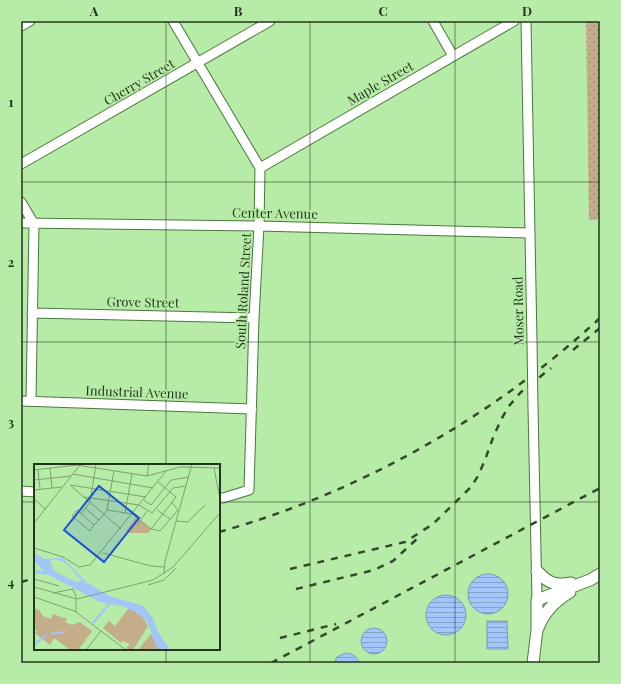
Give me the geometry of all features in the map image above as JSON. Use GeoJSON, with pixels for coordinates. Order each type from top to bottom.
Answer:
{"type":"FeatureCollection","features":[{"type":"Feature","properties":{"kind":"street"},"geometry":{"type":"LineString","coordinates":[[21,26],[30,21]]}},
{"type":"Feature","properties":{"kind":"street"},"geometry":{"type":"LineString","coordinates":[[173,21],[197,64],[260,168]]}},
{"type":"Feature","properties":{"kind":"street","name":"Cherry Street"},"geometry":{"type":"LineString","coordinates":[[21,164],[270,21]]}},
{"type":"Feature","properties":{"kind":"street"},"geometry":{"type":"LineString","coordinates":[[433,21],[453,56]]}},
{"type":"Feature","properties":{"kind":"street","name":"Maple Street"},"geometry":{"type":"LineString","coordinates":[[260,168],[514,21]]}},
{"type":"Feature","properties":{"kind":"street","name":"Moser Road"},"geometry":{"type":"LineString","coordinates":[[526,21],[529,233],[538,600]]}},
{"type":"Feature","properties":{"kind":"street","name":"South Roland Street"},"geometry":{"type":"LineString","coordinates":[[220,498],[249,490],[260,168]]}},
{"type":"Feature","properties":{"kind":"street"},"geometry":{"type":"LineString","coordinates":[[21,202],[34,224],[31,401]]}},
{"type":"Feature","properties":{"kind":"street","name":"Center Avenue"},"geometry":{"type":"LineString","coordinates":[[21,223],[259,226],[529,233]]}},
{"type":"Feature","properties":{"kind":"street","name":"Grove Street"},"geometry":{"type":"LineString","coordinates":[[32,313],[254,318]]}},
{"type":"Feature","properties":{"kind":"street","name":"Industrial Avenue"},"geometry":{"type":"LineString","coordinates":[[21,401],[252,409]]}},
{"type":"Feature","properties":{"kind":"street"},"geometry":{"type":"LineString","coordinates":[[21,491],[34,492]]}},
{"type":"Feature","properties":{"kind":"street"},"geometry":{"type":"LineString","coordinates":[[537,571],[553,584],[561,585],[590,580]]}},
{"type":"Feature","properties":{"kind":"street"},"geometry":{"type":"LineString","coordinates":[[537,630],[549,609],[560,598],[600,574]]}},
{"type":"Feature","properties":{"kind":"street"},"geometry":{"type":"LineString","coordinates":[[533,663],[537,630],[538,600],[590,580]]}},
{"type":"Feature","properties":{"kind":"shaded area"},"geometry":{"type":"Polygon","coordinates":[[[586,21],[600,21],[600,219],[589,220],[586,21]]]}},
{"type":"Feature","properties":{"kind":"water"},"geometry":{"type":"Polygon","coordinates":[[[492,574],[499,577],[505,583],[508,594],[507,602],[499,611],[492,614],[484,614],[477,611],[469,602],[468,590],[471,583],[480,575],[492,574]]]}},
{"type":"Feature","properties":{"kind":"water"},"geometry":{"type":"Polygon","coordinates":[[[450,595],[457,598],[463,604],[466,615],[465,623],[457,632],[450,635],[442,635],[435,632],[427,623],[426,611],[429,604],[438,596],[450,595]]]}},
{"type":"Feature","properties":{"kind":"water"},"geometry":{"type":"Polygon","coordinates":[[[487,621],[507,621],[508,649],[487,649],[487,621]]]}},
{"type":"Feature","properties":{"kind":"water"},"geometry":{"type":"Polygon","coordinates":[[[374,628],[384,631],[387,641],[384,651],[374,654],[364,651],[361,641],[364,631],[374,628]]]}},
{"type":"Feature","properties":{"kind":"water"},"geometry":{"type":"Polygon","coordinates":[[[345,653],[354,655],[359,663],[334,663],[337,657],[345,653]]]}},
{"type":"Feature","properties":{"kind":"railway"},"geometry":{"type":"LineString","coordinates":[[220,532],[271,516],[323,496],[422,448],[515,388],[559,354],[600,318]]}},
{"type":"Feature","properties":{"kind":"railway"},"geometry":{"type":"LineString","coordinates":[[573,350],[600,328]]}},
{"type":"Feature","properties":{"kind":"railway"},"geometry":{"type":"LineString","coordinates":[[290,569],[405,542],[433,524],[471,487],[478,476],[494,435],[509,406],[521,392],[551,368]]}},
{"type":"Feature","properties":{"kind":"railway"},"geometry":{"type":"LineString","coordinates":[[271,663],[600,488]]}},
{"type":"Feature","properties":{"kind":"railway"},"geometry":{"type":"LineString","coordinates":[[296,589],[374,570],[393,561],[418,538]]}},
{"type":"Feature","properties":{"kind":"railway"},"geometry":{"type":"LineString","coordinates":[[21,582],[34,578]]}},
{"type":"Feature","properties":{"kind":"railway"},"geometry":{"type":"LineString","coordinates":[[280,638],[336,624]]}}]}
